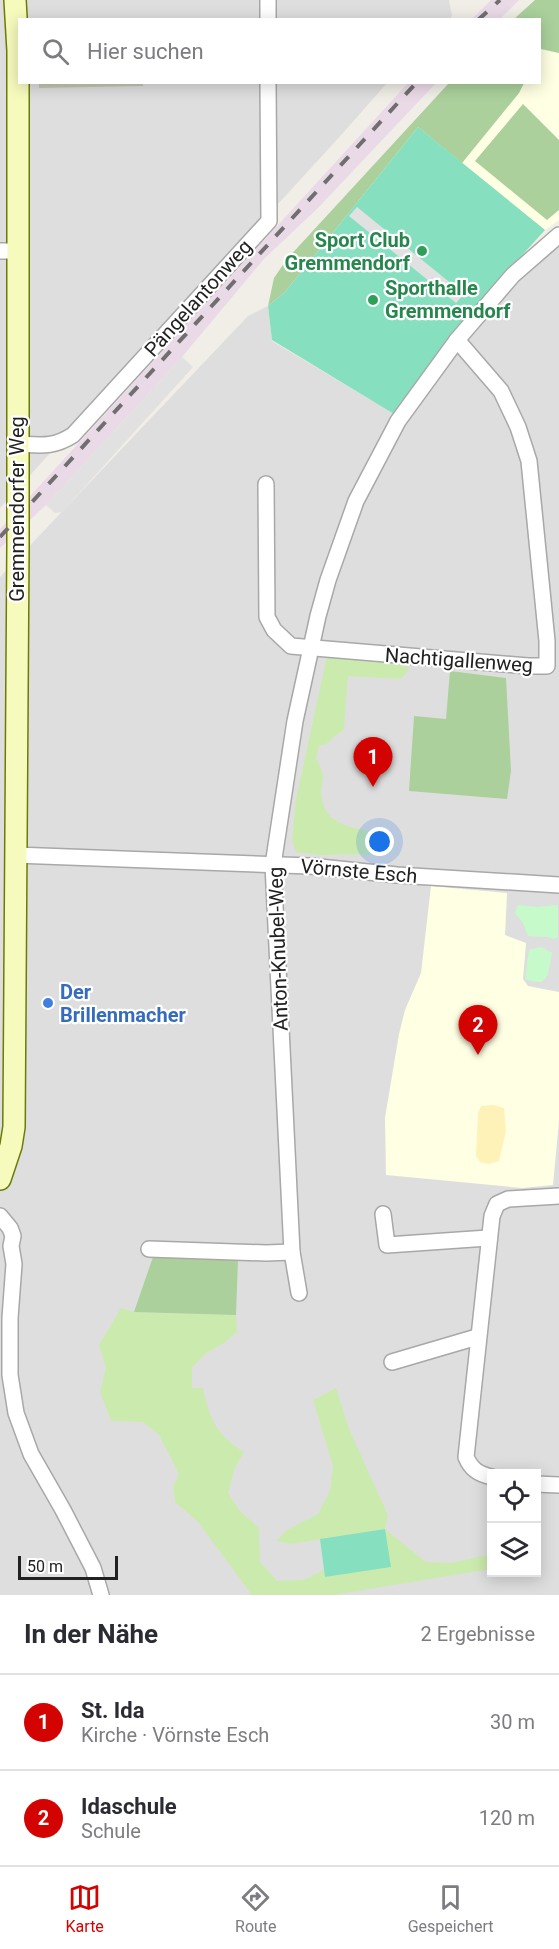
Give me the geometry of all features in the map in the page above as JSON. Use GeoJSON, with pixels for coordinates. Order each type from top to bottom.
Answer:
{"type":"FeatureCollection","features":[{"type":"Feature","properties":{"kind":"street","name":"Gremmendorfer Weg"},"geometry":{"type":"LineString","coordinates":[[15,0],[18,34]]}},
{"type":"Feature","properties":{"kind":"street"},"geometry":{"type":"LineString","coordinates":[[23,18],[26,0]]}},
{"type":"Feature","properties":{"kind":"street"},"geometry":{"type":"LineString","coordinates":[[268,0],[268,18]]}},
{"type":"Feature","properties":{"kind":"street","name":"Gremmendorfer Weg"},"geometry":{"type":"LineString","coordinates":[[0,1179],[11,1146],[14,1127],[18,444],[9,251],[18,66]]}},
{"type":"Feature","properties":{"kind":"street","name":"Pängelantonweg"},"geometry":{"type":"LineString","coordinates":[[18,444],[49,446],[73,435],[268,221],[268,84]]}},
{"type":"Feature","properties":{"kind":"street","name":"Anton-Knubel-Weg"},"geometry":{"type":"LineString","coordinates":[[299,1293],[292,1252],[273,865],[295,721],[310,649],[328,580],[356,501],[398,421],[457,340],[513,275],[559,236]]}},
{"type":"Feature","properties":{"kind":"street","name":"Nachtigallenweg"},"geometry":{"type":"LineString","coordinates":[[310,649],[547,666],[547,641],[528,461],[518,427],[501,391],[457,340]]}},
{"type":"Feature","properties":{"kind":"street"},"geometry":{"type":"LineString","coordinates":[[266,484],[267,617],[274,630],[291,646],[310,649]]}},
{"type":"Feature","properties":{"kind":"street","name":"Vörnste Esch"},"geometry":{"type":"LineString","coordinates":[[15,855],[310,866],[397,875],[559,885]]}},
{"type":"Feature","properties":{"kind":"street"},"geometry":{"type":"LineString","coordinates":[[487,1476],[470,1468],[466,1456],[477,1337],[492,1216],[497,1204],[508,1199],[559,1196]]}},
{"type":"Feature","properties":{"kind":"street"},"geometry":{"type":"LineString","coordinates":[[383,1214],[387,1245],[488,1238]]}},
{"type":"Feature","properties":{"kind":"street"},"geometry":{"type":"LineString","coordinates":[[0,1216],[10,1228],[13,1236],[5,1241],[14,1264],[10,1318],[10,1375],[16,1413],[31,1454],[93,1568],[101,1595]]}},
{"type":"Feature","properties":{"kind":"street"},"geometry":{"type":"LineString","coordinates":[[149,1249],[292,1252]]}},
{"type":"Feature","properties":{"kind":"street"},"geometry":{"type":"LineString","coordinates":[[392,1362],[477,1337]]}},
{"type":"Feature","properties":{"kind":"street"},"geometry":{"type":"LineString","coordinates":[[541,1484],[559,1485]]}},
{"type":"Feature","properties":{"kind":"shaded area"},"geometry":{"type":"Polygon","coordinates":[[[0,0],[449,0],[450,18],[18,18],[18,84],[386,84],[0,508],[0,0]]]}},
{"type":"Feature","properties":{"kind":"shaded area"},"geometry":{"type":"Polygon","coordinates":[[[491,0],[519,0],[501,18],[473,18],[491,0]]]}},
{"type":"Feature","properties":{"kind":"shaded area"},"geometry":{"type":"Polygon","coordinates":[[[541,49],[559,53],[559,220],[545,230],[462,163],[519,93],[524,84],[541,84],[541,49]]]}},
{"type":"Feature","properties":{"kind":"shaded area"},"geometry":{"type":"Polygon","coordinates":[[[39,84],[143,84],[143,86],[39,88],[39,84]]]}},
{"type":"Feature","properties":{"kind":"shaded area"},"geometry":{"type":"Polygon","coordinates":[[[407,84],[435,84],[318,208],[264,259],[182,357],[46,505],[0,548],[0,529],[407,84]]]}},
{"type":"Feature","properties":{"kind":"shaded area"},"geometry":{"type":"Polygon","coordinates":[[[357,207],[464,294],[456,303],[349,216],[357,207]]]}},
{"type":"Feature","properties":{"kind":"shaded area"},"geometry":{"type":"Polygon","coordinates":[[[559,244],[559,1595],[0,1595],[0,577],[248,316],[268,306],[272,341],[406,421],[447,364],[525,273],[559,244]]]}},
{"type":"Feature","properties":{"kind":"shaded area"},"geometry":{"type":"Polygon","coordinates":[[[182,357],[193,367],[62,512],[55,513],[46,505],[182,357]]]}},
{"type":"Feature","properties":{"kind":"shaded area"},"geometry":{"type":"Polygon","coordinates":[[[431,886],[507,893],[505,935],[526,943],[523,979],[528,986],[559,992],[559,1121],[553,1185],[522,1188],[386,1175],[385,1118],[399,1034],[405,1010],[421,973],[431,886]]]}},
{"type":"Feature","properties":{"kind":"green space"},"geometry":{"type":"Polygon","coordinates":[[[535,0],[559,0],[559,53],[541,49],[541,18],[515,18],[535,0]]]}},
{"type":"Feature","properties":{"kind":"green space"},"geometry":{"type":"Polygon","coordinates":[[[448,84],[524,84],[519,93],[462,163],[418,127],[285,292],[268,306],[274,278],[287,259],[448,84]]]}},
{"type":"Feature","properties":{"kind":"green space"},"geometry":{"type":"Polygon","coordinates":[[[523,104],[559,140],[559,210],[547,220],[475,161],[523,104]]]}},
{"type":"Feature","properties":{"kind":"green space","name":"Sport Club Gremmendorf"},"geometry":{"type":"Polygon","coordinates":[[[418,127],[545,230],[507,272],[394,414],[272,340],[268,306],[285,292],[418,127]]]}},
{"type":"Feature","properties":{"kind":"green space"},"geometry":{"type":"Polygon","coordinates":[[[327,656],[405,663],[409,670],[401,679],[348,676],[344,729],[326,744],[319,746],[316,758],[323,776],[322,799],[331,817],[348,826],[389,834],[391,854],[320,855],[296,852],[292,840],[296,799],[327,656]]]}},
{"type":"Feature","properties":{"kind":"green space"},"geometry":{"type":"Polygon","coordinates":[[[450,671],[506,678],[511,771],[507,799],[409,791],[414,716],[446,719],[450,671]]]}},
{"type":"Feature","properties":{"kind":"green space"},"geometry":{"type":"Polygon","coordinates":[[[518,905],[537,907],[558,905],[558,937],[554,939],[528,936],[523,923],[515,913],[518,905]]]}},
{"type":"Feature","properties":{"kind":"green space"},"geometry":{"type":"Polygon","coordinates":[[[541,947],[552,953],[548,975],[542,982],[525,979],[529,950],[541,947]]]}},
{"type":"Feature","properties":{"kind":"green space"},"geometry":{"type":"Polygon","coordinates":[[[153,1257],[238,1259],[236,1315],[134,1312],[153,1257]]]}},
{"type":"Feature","properties":{"kind":"green space"},"geometry":{"type":"Polygon","coordinates":[[[121,1308],[134,1312],[236,1315],[237,1332],[205,1354],[192,1368],[192,1388],[203,1388],[208,1409],[216,1425],[227,1439],[244,1452],[235,1468],[228,1493],[240,1511],[259,1528],[260,1562],[277,1581],[304,1580],[324,1570],[325,1577],[385,1529],[426,1562],[451,1563],[487,1555],[487,1570],[333,1595],[252,1595],[198,1522],[175,1502],[173,1487],[179,1474],[159,1435],[143,1422],[111,1421],[100,1392],[106,1368],[99,1345],[121,1308]]]}},
{"type":"Feature","properties":{"kind":"green space"},"geometry":{"type":"Polygon","coordinates":[[[336,1388],[349,1429],[388,1515],[385,1529],[291,1544],[276,1541],[287,1530],[318,1514],[330,1491],[333,1466],[313,1400],[336,1388]]]}},
{"type":"Feature","properties":{"kind":"green space"},"geometry":{"type":"Polygon","coordinates":[[[385,1529],[391,1567],[325,1577],[320,1539],[385,1529]]]}},
{"type":"Feature","properties":{"kind":"sand"},"geometry":{"type":"Polygon","coordinates":[[[494,1105],[504,1108],[506,1131],[499,1161],[489,1164],[480,1162],[476,1156],[478,1113],[481,1106],[494,1105]]]}},
{"type":"Feature","properties":{"kind":"railway"},"geometry":{"type":"LineString","coordinates":[[480,18],[500,0]]}},
{"type":"Feature","properties":{"kind":"railway"},"geometry":{"type":"LineString","coordinates":[[0,537],[415,84]]}},
{"type":"Feature","properties":{"kind":"place","name":"Sport Club Gremmendorf"},"geometry":{"type":"Point","coordinates":[422,251]}},
{"type":"Feature","properties":{"kind":"place","name":"Sporthalle Gremmendorf"},"geometry":{"type":"Point","coordinates":[373,300]}},
{"type":"Feature","properties":{"kind":"place","name":"St. Ida"},"geometry":{"type":"Point","coordinates":[373,787]}},
{"type":"Feature","properties":{"kind":"place","name":"Der Brillenmacher"},"geometry":{"type":"Point","coordinates":[48,1003]}},
{"type":"Feature","properties":{"kind":"place","name":"Idaschule"},"geometry":{"type":"Point","coordinates":[478,1055]}}]}
